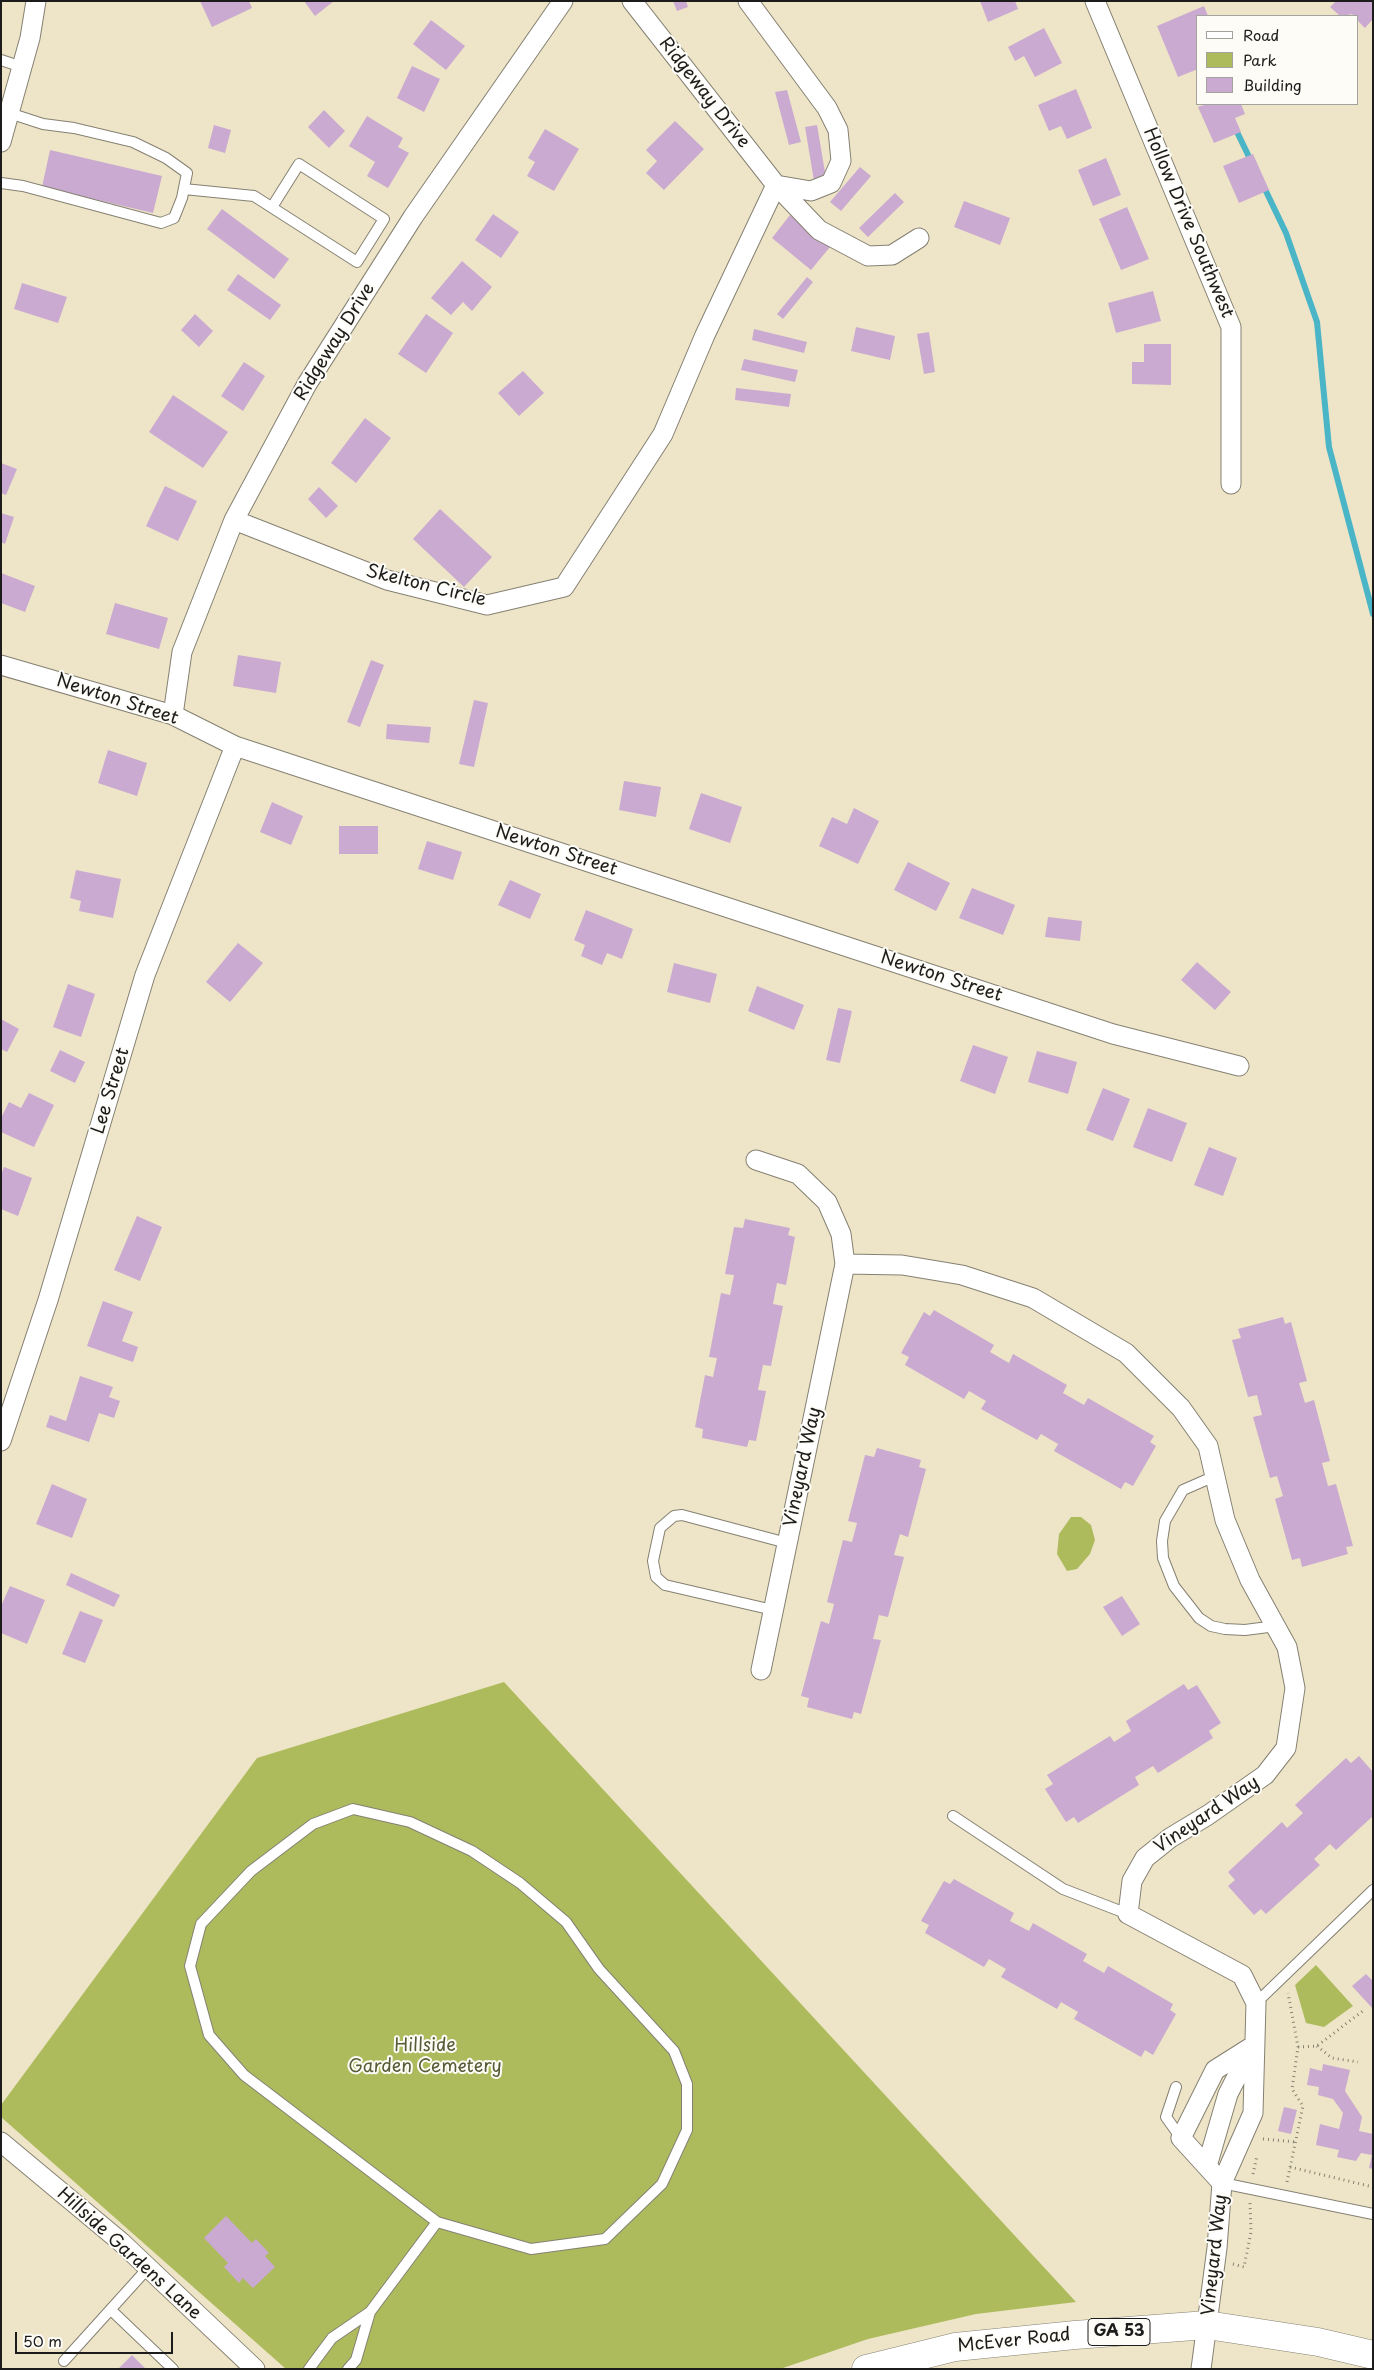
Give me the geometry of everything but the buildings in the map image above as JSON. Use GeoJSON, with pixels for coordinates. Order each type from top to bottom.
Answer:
{"type":"FeatureCollection","features":[{"type":"Feature","properties":{"kind":"main road","name":"McEver Road"},"geometry":{"type":"LineString","coordinates":[[866,2369],[955,2347],[1075,2334],[1207,2326],[1318,2342],[1373,2355]]}},
{"type":"Feature","properties":{"kind":"street"},"geometry":{"type":"LineString","coordinates":[[1,142],[30,38],[36,1]]}},
{"type":"Feature","properties":{"kind":"street","name":"Ridgeway Drive"},"geometry":{"type":"LineString","coordinates":[[172,715],[182,652],[234,520],[307,384],[408,225],[563,1]]}},
{"type":"Feature","properties":{"kind":"street","name":"Ridgeway Drive"},"geometry":{"type":"LineString","coordinates":[[632,1],[776,185]]}},
{"type":"Feature","properties":{"kind":"street"},"geometry":{"type":"LineString","coordinates":[[748,1],[828,108],[838,130],[841,161],[831,183],[811,191],[776,185]]}},
{"type":"Feature","properties":{"kind":"street","name":"Hollow Drive Southwest"},"geometry":{"type":"LineString","coordinates":[[1095,1],[1231,327],[1231,484]]}},
{"type":"Feature","properties":{"kind":"street"},"geometry":{"type":"LineString","coordinates":[[776,185],[819,230],[868,256],[892,255],[919,238]]}},
{"type":"Feature","properties":{"kind":"street","name":"Skelton Circle"},"geometry":{"type":"LineString","coordinates":[[234,520],[388,580],[487,605],[564,587],[663,434],[705,336],[776,185]]}},
{"type":"Feature","properties":{"kind":"street","name":"Newton Street"},"geometry":{"type":"LineString","coordinates":[[1,664],[172,715],[235,746],[1113,1034],[1239,1066]]}},
{"type":"Feature","properties":{"kind":"street","name":"Lee Street"},"geometry":{"type":"LineString","coordinates":[[1,1441],[48,1300],[145,975],[235,746]]}},
{"type":"Feature","properties":{"kind":"street","name":"Vineyard Way"},"geometry":{"type":"LineString","coordinates":[[756,1160],[798,1174],[827,1202],[841,1234],[845,1264],[761,1670]]}},
{"type":"Feature","properties":{"kind":"street","name":"Vineyard Way"},"geometry":{"type":"LineString","coordinates":[[845,1264],[902,1265],[962,1274],[1033,1298],[1126,1353],[1181,1408],[1208,1446],[1225,1520],[1250,1580],[1287,1646],[1295,1688],[1286,1748],[1265,1775],[1208,1815],[1170,1838],[1145,1858],[1132,1881],[1128,1914]]}},
{"type":"Feature","properties":{"kind":"street"},"geometry":{"type":"LineString","coordinates":[[1128,1914],[1242,1975],[1256,2003]]}},
{"type":"Feature","properties":{"kind":"street","name":"Vineyard Way"},"geometry":{"type":"LineString","coordinates":[[1201,2369],[1222,2202],[1222,2182],[1253,2113],[1253,2046],[1256,2003]]}},
{"type":"Feature","properties":{"kind":"street"},"geometry":{"type":"LineString","coordinates":[[1222,2182],[1181,2138],[1216,2070],[1253,2046]]}},
{"type":"Feature","properties":{"kind":"street"},"geometry":{"type":"LineString","coordinates":[[1207,2166],[1228,2094],[1253,2046]]}},
{"type":"Feature","properties":{"kind":"street","name":"Hillside Gardens Lane"},"geometry":{"type":"LineString","coordinates":[[1,2142],[148,2268],[255,2369]]}},
{"type":"Feature","properties":{"kind":"lane"},"geometry":{"type":"LineString","coordinates":[[1,60],[22,67]]}},
{"type":"Feature","properties":{"kind":"lane"},"geometry":{"type":"LineString","coordinates":[[1,183],[23,186],[161,223],[174,218],[184,189],[187,172],[166,158],[132,142],[74,128],[43,124],[9,113]]}},
{"type":"Feature","properties":{"kind":"lane"},"geometry":{"type":"LineString","coordinates":[[184,189],[254,196],[357,262],[384,219],[299,164],[272,207]]}},
{"type":"Feature","properties":{"kind":"lane"},"geometry":{"type":"LineString","coordinates":[[1215,1476],[1184,1490],[1165,1521],[1162,1541],[1163,1558],[1172,1578],[1198,1618],[1211,1626],[1245,1630],[1276,1626]]}},
{"type":"Feature","properties":{"kind":"lane"},"geometry":{"type":"LineString","coordinates":[[774,1610],[665,1585],[656,1577],[653,1561],[660,1528],[674,1516],[682,1515],[787,1543]]}},
{"type":"Feature","properties":{"kind":"lane"},"geometry":{"type":"LineString","coordinates":[[353,1809],[410,1822],[472,1851],[520,1883],[566,1922],[599,1969],[674,2051],[687,2084],[687,2130],[662,2184],[605,2239],[531,2249],[436,2222],[244,2076],[209,2034],[190,1966],[201,1924],[252,1871],[313,1824],[353,1809]]}},
{"type":"Feature","properties":{"kind":"lane"},"geometry":{"type":"LineString","coordinates":[[953,1816],[1063,1889],[1128,1914]]}},
{"type":"Feature","properties":{"kind":"lane"},"geometry":{"type":"LineString","coordinates":[[1256,2003],[1373,1890]]}},
{"type":"Feature","properties":{"kind":"lane"},"geometry":{"type":"LineString","coordinates":[[1176,2087],[1166,2117],[1181,2138]]}},
{"type":"Feature","properties":{"kind":"lane"},"geometry":{"type":"LineString","coordinates":[[1222,2182],[1373,2214]]}},
{"type":"Feature","properties":{"kind":"lane"},"geometry":{"type":"LineString","coordinates":[[309,2369],[332,2338],[370,2312],[436,2222]]}},
{"type":"Feature","properties":{"kind":"lane"},"geometry":{"type":"LineString","coordinates":[[64,2361],[148,2268]]}},
{"type":"Feature","properties":{"kind":"lane"},"geometry":{"type":"LineString","coordinates":[[111,2310],[173,2369]]}},
{"type":"Feature","properties":{"kind":"lane"},"geometry":{"type":"LineString","coordinates":[[348,2369],[356,2360],[370,2312]]}},
{"type":"Feature","properties":{"kind":"path"},"geometry":{"type":"LineString","coordinates":[[1281,1979],[1286,1986],[1293,2009],[1298,2047],[1292,2089],[1303,2106],[1284,2195]]}},
{"type":"Feature","properties":{"kind":"path"},"geometry":{"type":"LineString","coordinates":[[1298,2047],[1317,2046],[1364,2010]]}},
{"type":"Feature","properties":{"kind":"path"},"geometry":{"type":"LineString","coordinates":[[1317,2046],[1332,2058],[1358,2062]]}},
{"type":"Feature","properties":{"kind":"path"},"geometry":{"type":"LineString","coordinates":[[1290,2166],[1373,2187]]}},
{"type":"Feature","properties":{"kind":"green space"},"geometry":{"type":"Polygon","coordinates":[[[1071,1517],[1081,1517],[1091,1525],[1095,1540],[1090,1554],[1077,1569],[1067,1571],[1057,1554],[1059,1534],[1071,1517]]]}},
{"type":"Feature","properties":{"kind":"green space","name":"Hillside Garden Cemetery"},"geometry":{"type":"Polygon","coordinates":[[[504,1682],[1076,2302],[976,2314],[868,2339],[780,2369],[286,2369],[1,2117],[1,2105],[257,1758],[504,1682]]]}},
{"type":"Feature","properties":{"kind":"green space"},"geometry":{"type":"Polygon","coordinates":[[[1316,1965],[1353,2006],[1324,2027],[1306,2023],[1295,1985],[1316,1965]]]}},
{"type":"Feature","properties":{"kind":"waterway"},"geometry":{"type":"LineString","coordinates":[[1238,134],[1252,163]]}},
{"type":"Feature","properties":{"kind":"waterway"},"geometry":{"type":"LineString","coordinates":[[1263,185],[1286,233],[1317,322],[1329,447],[1373,614]]}}]}
